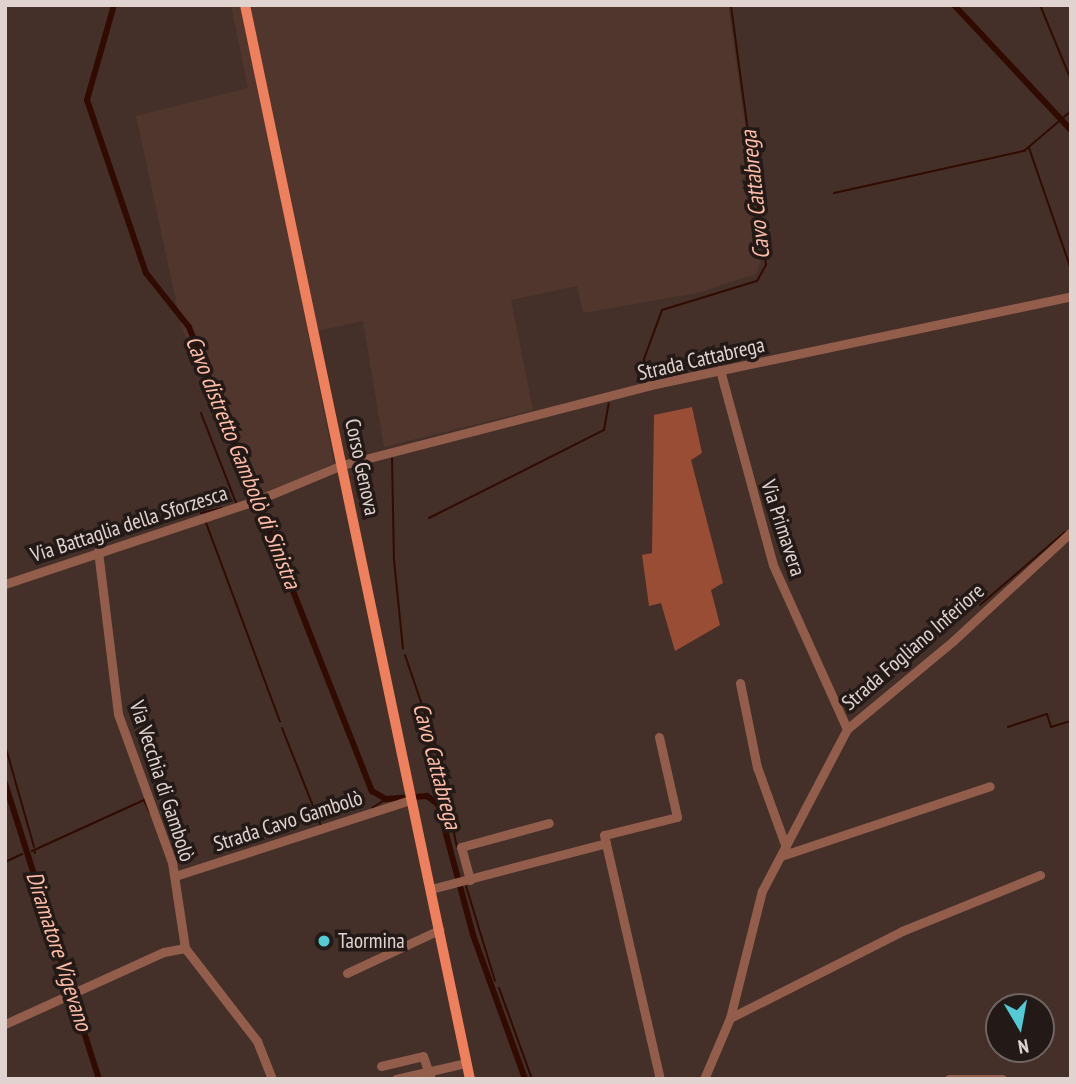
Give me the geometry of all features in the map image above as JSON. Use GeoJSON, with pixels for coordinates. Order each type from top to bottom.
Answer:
{"type":"FeatureCollection","features":[{"type":"Feature","properties":{"kind":"main road","name":"Corso Genova"},"geometry":{"type":"LineString","coordinates":[[244,5],[470,1079]]}},
{"type":"Feature","properties":{"kind":"street","name":"Strada Cattabrega"},"geometry":{"type":"LineString","coordinates":[[342,465],[720,370],[1071,296]]}},
{"type":"Feature","properties":{"kind":"street","name":"Via Primavera"},"geometry":{"type":"LineString","coordinates":[[720,370],[773,565],[847,729]]}},
{"type":"Feature","properties":{"kind":"street","name":"Via Battaglia della Sforzesca"},"geometry":{"type":"LineString","coordinates":[[5,584],[257,500],[342,465]]}},
{"type":"Feature","properties":{"kind":"street","name":"Strada Fogliano Inferiore"},"geometry":{"type":"LineString","coordinates":[[704,1079],[730,1018],[762,891],[847,729],[953,641],[1071,532]]}},
{"type":"Feature","properties":{"kind":"street","name":"Via Vecchia di Gambolò"},"geometry":{"type":"LineString","coordinates":[[98,551],[118,714],[175,876],[185,948],[257,1041],[272,1079]]}},
{"type":"Feature","properties":{"kind":"street"},"geometry":{"type":"LineString","coordinates":[[740,683],[757,767],[784,851],[990,786]]}},
{"type":"Feature","properties":{"kind":"street"},"geometry":{"type":"LineString","coordinates":[[431,889],[463,882],[677,817],[659,737]]}},
{"type":"Feature","properties":{"kind":"street","name":"Strada Cavo Gambolò"},"geometry":{"type":"LineString","coordinates":[[175,876],[411,797]]}},
{"type":"Feature","properties":{"kind":"street"},"geometry":{"type":"LineString","coordinates":[[463,882],[461,847],[549,823]]}},
{"type":"Feature","properties":{"kind":"street"},"geometry":{"type":"LineString","coordinates":[[605,839],[660,1079]]}},
{"type":"Feature","properties":{"kind":"street"},"geometry":{"type":"LineString","coordinates":[[730,1018],[902,931],[1040,874]]}},
{"type":"Feature","properties":{"kind":"street"},"geometry":{"type":"LineString","coordinates":[[347,973],[439,930]]}},
{"type":"Feature","properties":{"kind":"street"},"geometry":{"type":"LineString","coordinates":[[5,1024],[164,952],[185,948]]}},
{"type":"Feature","properties":{"kind":"street"},"geometry":{"type":"LineString","coordinates":[[381,1066],[423,1056],[430,1075]]}},
{"type":"Feature","properties":{"kind":"street"},"geometry":{"type":"LineString","coordinates":[[396,1079],[430,1075],[466,1063]]}},
{"type":"Feature","properties":{"kind":"street"},"geometry":{"type":"LineString","coordinates":[[949,1079],[1002,1079]]}},
{"type":"Feature","properties":{"kind":"shaded area"},"geometry":{"type":"Polygon","coordinates":[[[231,5],[728,5],[752,175],[742,178],[761,260],[756,274],[697,293],[583,313],[577,286],[511,300],[533,410],[384,447],[363,321],[308,333],[334,463],[251,499],[182,328],[136,116],[248,88],[231,5]]]}},
{"type":"Feature","properties":{"kind":"shaded area"},"geometry":{"type":"Polygon","coordinates":[[[692,407],[702,453],[691,460],[723,583],[711,590],[720,625],[675,651],[661,603],[649,606],[642,555],[652,553],[654,415],[692,407]]]}},
{"type":"Feature","properties":{"kind":"waterway","name":"Cavo distretto Gambolò di Sinistra"},"geometry":{"type":"LineString","coordinates":[[114,5],[87,100],[146,273],[189,327],[372,791],[386,799],[427,796],[438,804],[473,935],[525,1079]]}},
{"type":"Feature","properties":{"kind":"waterway","name":"Cavo Cattabrega"},"geometry":{"type":"LineString","coordinates":[[645,383],[644,359],[662,310],[757,281],[766,265],[731,5]]}},
{"type":"Feature","properties":{"kind":"waterway"},"geometry":{"type":"LineString","coordinates":[[954,5],[1071,130]]}},
{"type":"Feature","properties":{"kind":"waterway"},"geometry":{"type":"LineString","coordinates":[[1040,5],[1071,80]]}},
{"type":"Feature","properties":{"kind":"waterway"},"geometry":{"type":"LineString","coordinates":[[834,193],[1024,151],[1071,111]]}},
{"type":"Feature","properties":{"kind":"waterway"},"geometry":{"type":"LineString","coordinates":[[1029,148],[1071,269]]}},
{"type":"Feature","properties":{"kind":"waterway"},"geometry":{"type":"LineString","coordinates":[[429,518],[604,430],[609,403]]}},
{"type":"Feature","properties":{"kind":"waterway"},"geometry":{"type":"LineString","coordinates":[[201,413],[236,503]]}},
{"type":"Feature","properties":{"kind":"waterway","name":"Cavo Cattabrega"},"geometry":{"type":"LineString","coordinates":[[392,458],[394,560],[403,649]]}},
{"type":"Feature","properties":{"kind":"waterway"},"geometry":{"type":"LineString","coordinates":[[201,513],[221,508]]}},
{"type":"Feature","properties":{"kind":"waterway"},"geometry":{"type":"LineString","coordinates":[[205,520],[280,722]]}},
{"type":"Feature","properties":{"kind":"waterway"},"geometry":{"type":"LineString","coordinates":[[980,605],[1065,532]]}},
{"type":"Feature","properties":{"kind":"waterway","name":"Cavo Cattabrega"},"geometry":{"type":"LineString","coordinates":[[405,655],[436,746],[457,847]]}},
{"type":"Feature","properties":{"kind":"waterway"},"geometry":{"type":"LineString","coordinates":[[1008,727],[1047,714],[1051,727],[1071,721]]}},
{"type":"Feature","properties":{"kind":"waterway","name":"Cavo distretto Gambolò di Sinistra"},"geometry":{"type":"LineString","coordinates":[[282,728],[321,826]]}},
{"type":"Feature","properties":{"kind":"waterway","name":"Cavo distretto Gambolò di Sinistra"},"geometry":{"type":"LineString","coordinates":[[5,745],[34,847]]}},
{"type":"Feature","properties":{"kind":"waterway","name":"Diramatore Vigevano"},"geometry":{"type":"LineString","coordinates":[[5,783],[99,1079]]}},
{"type":"Feature","properties":{"kind":"waterway","name":"Cavo distretto Gambolò di Sinistra"},"geometry":{"type":"LineString","coordinates":[[372,808],[386,799]]}},
{"type":"Feature","properties":{"kind":"waterway","name":"Cavo distretto Gambolò di Sinistra"},"geometry":{"type":"LineString","coordinates":[[32,851],[144,800],[150,813]]}},
{"type":"Feature","properties":{"kind":"waterway","name":"Cavo distretto Gambolò di Sinistra"},"geometry":{"type":"LineString","coordinates":[[5,862],[22,854]]}},
{"type":"Feature","properties":{"kind":"waterway","name":"Cavo Cattabrega"},"geometry":{"type":"LineString","coordinates":[[466,886],[495,981]]}},
{"type":"Feature","properties":{"kind":"waterway","name":"Cavo Cattabrega"},"geometry":{"type":"LineString","coordinates":[[499,988],[532,1079]]}},
{"type":"Feature","properties":{"kind":"place","name":"Taormina"},"geometry":{"type":"Point","coordinates":[324,941]}}]}
